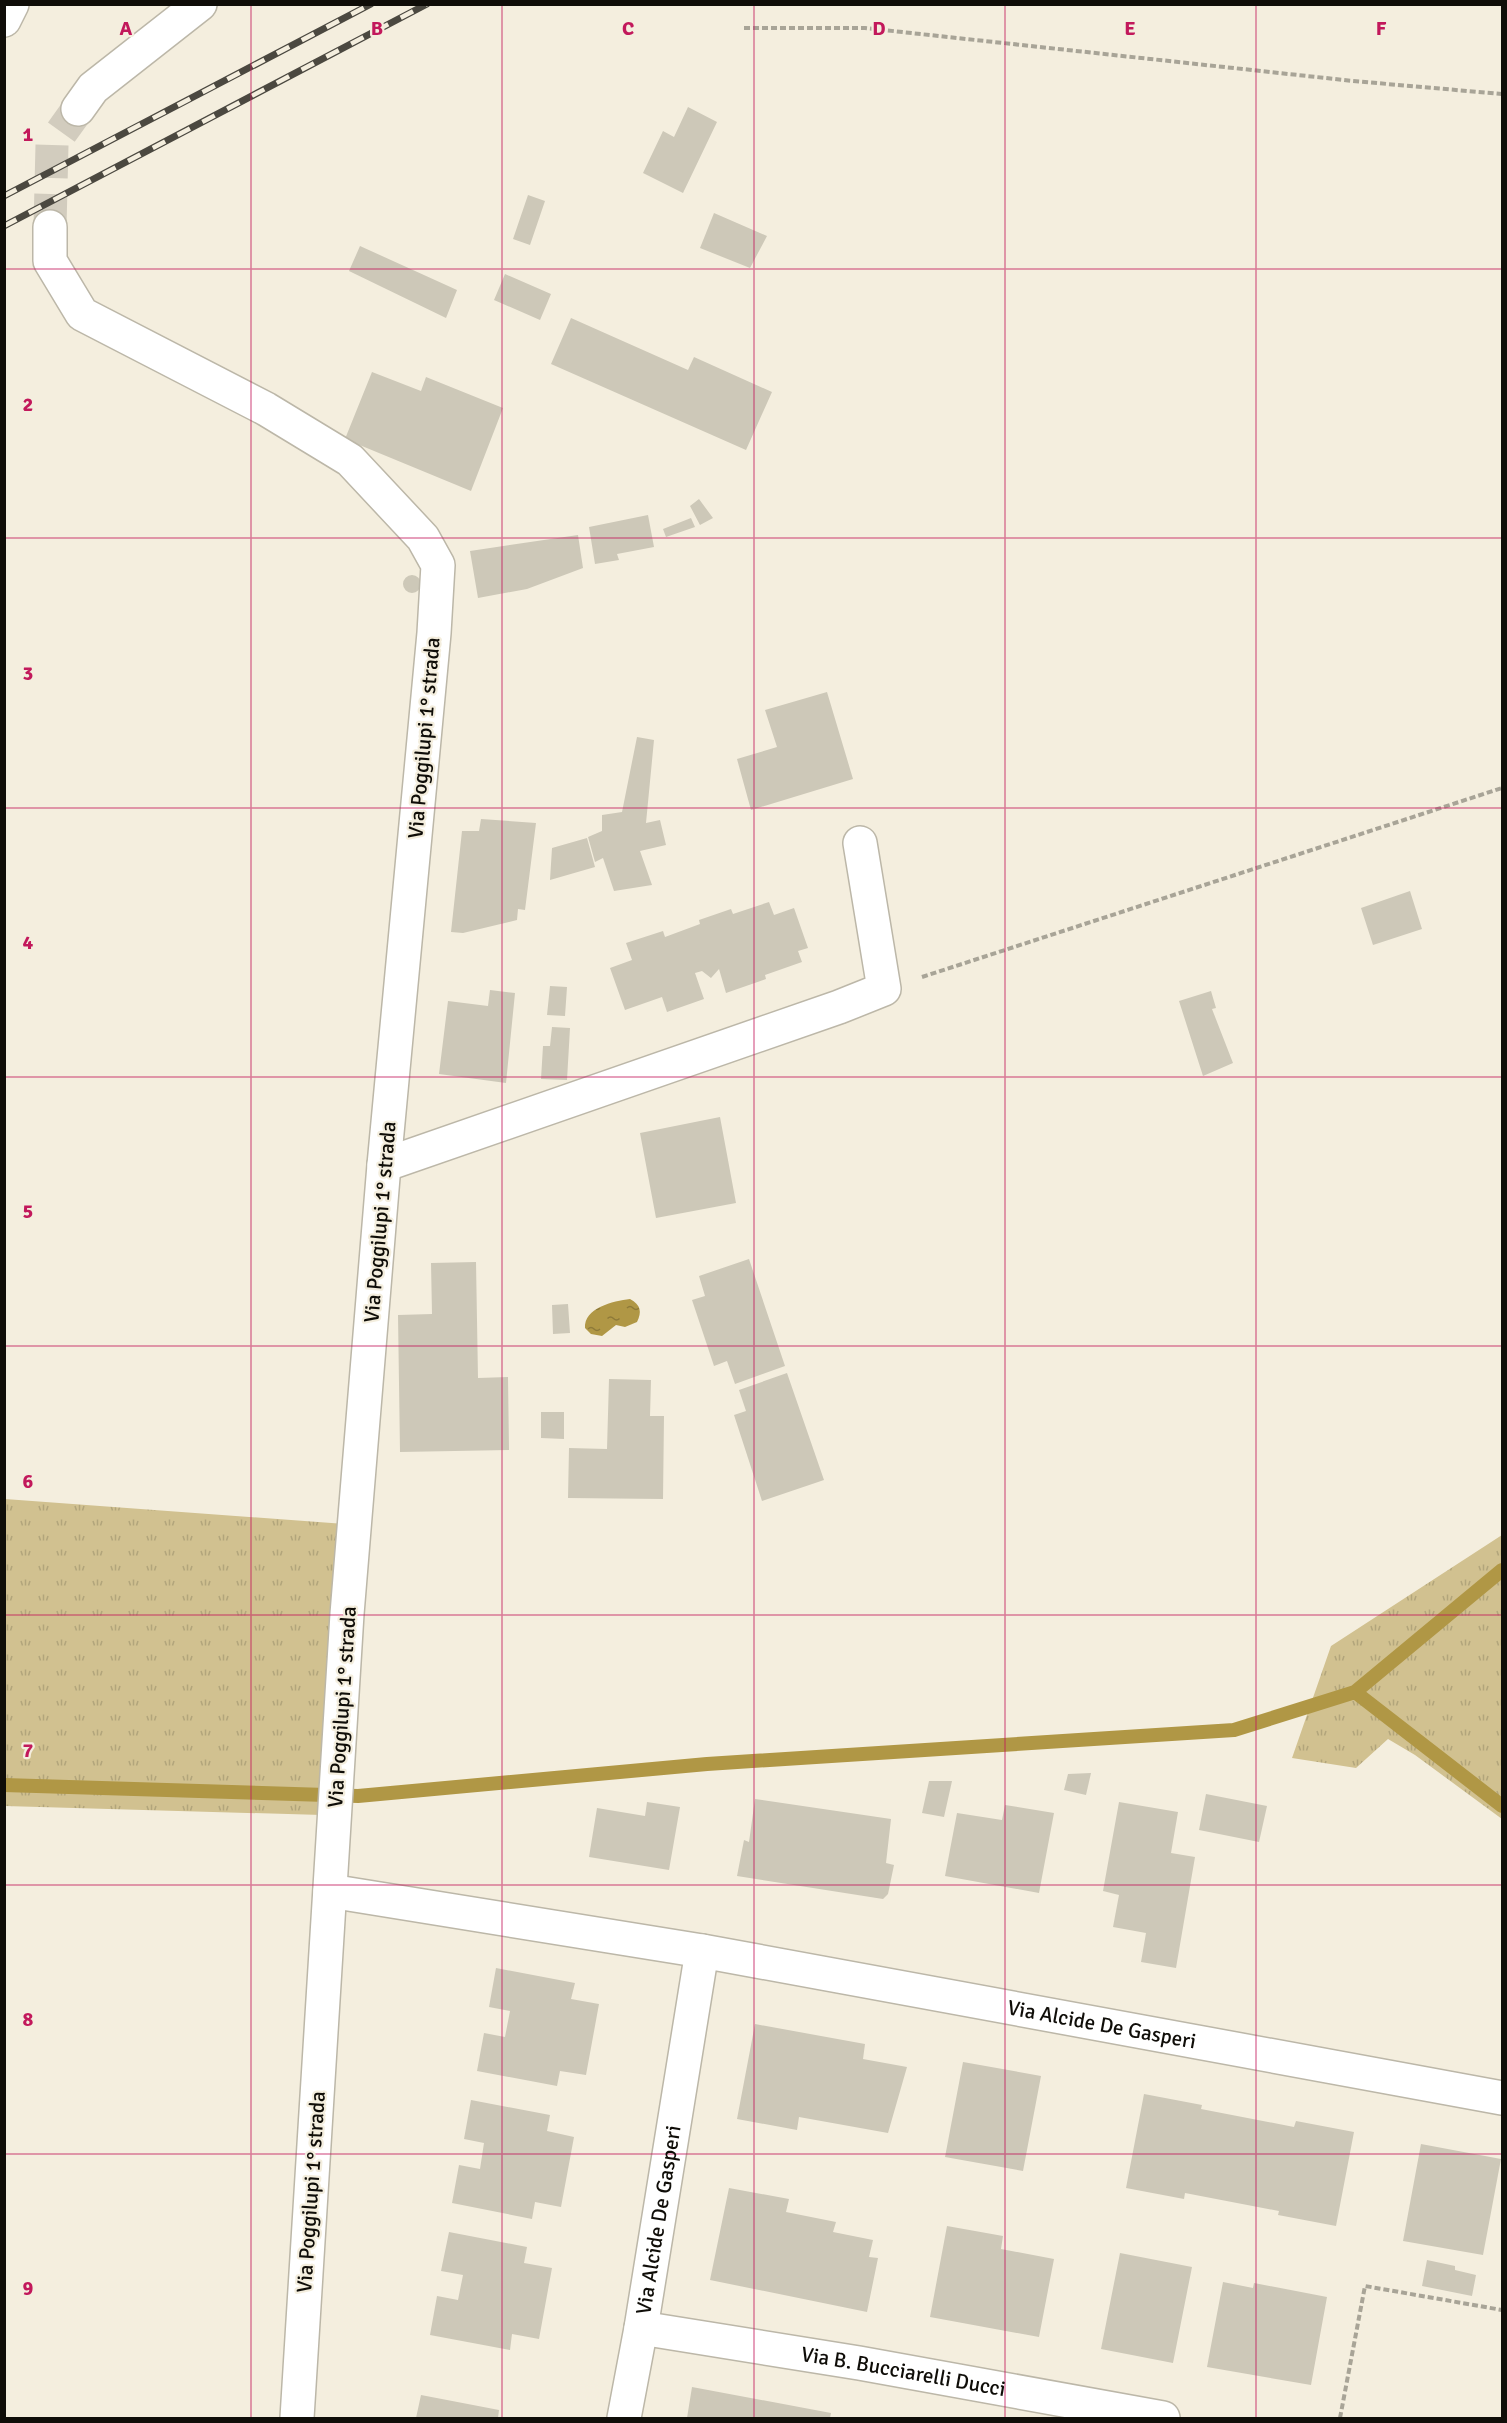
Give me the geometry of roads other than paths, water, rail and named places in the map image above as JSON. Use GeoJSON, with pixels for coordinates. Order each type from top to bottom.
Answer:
{"type":"FeatureCollection","features":[{"type":"Feature","properties":{"kind":"street"},"geometry":{"type":"LineString","coordinates":[[4,20],[12,4]]}},
{"type":"Feature","properties":{"kind":"street"},"geometry":{"type":"LineString","coordinates":[[78,109],[93,88],[200,4]]}},
{"type":"Feature","properties":{"kind":"street","name":"Via Poggilupi 1° strada"},"geometry":{"type":"LineString","coordinates":[[50,227],[50,261],[82,314],[266,409],[350,460],[423,538],[438,564],[433,645],[384,1165],[347,1614],[297,2418]]}},
{"type":"Feature","properties":{"kind":"street"},"geometry":{"type":"LineString","coordinates":[[384,1165],[839,1007],[884,989],[860,843]]}},
{"type":"Feature","properties":{"kind":"street","name":"Via Alcide De Gasperi"},"geometry":{"type":"LineString","coordinates":[[330,1891],[702,1951],[1503,2098]]}},
{"type":"Feature","properties":{"kind":"street","name":"Via Alcide De Gasperi"},"geometry":{"type":"LineString","coordinates":[[624,2418],[641,2328],[702,1951]]}},
{"type":"Feature","properties":{"kind":"street","name":"Via B. Bucciarelli Ducci"},"geometry":{"type":"LineString","coordinates":[[641,2328],[859,2363],[1163,2418]]}},
{"type":"Feature","properties":{"kind":"water"},"geometry":{"type":"Polygon","coordinates":[[[630,1299],[640,1309],[637,1322],[625,1327],[616,1325],[602,1336],[591,1334],[585,1328],[589,1315],[594,1311],[608,1304],[630,1299]]]}},
{"type":"Feature","properties":{"kind":"waterway"},"geometry":{"type":"LineString","coordinates":[[4,1785],[358,1796],[707,1764],[1234,1730],[1355,1692],[1502,1570]]}},
{"type":"Feature","properties":{"kind":"waterway"},"geometry":{"type":"LineString","coordinates":[[1355,1692],[1502,1806]]}},
{"type":"Feature","properties":{"kind":"tunnel"},"geometry":{"type":"LineString","coordinates":[[50,227],[52,145],[78,109]]}},
{"type":"Feature","properties":{"kind":"railway"},"geometry":{"type":"LineString","coordinates":[[4,196],[371,4]]}},
{"type":"Feature","properties":{"kind":"railway"},"geometry":{"type":"LineString","coordinates":[[4,226],[427,4]]}}]}
